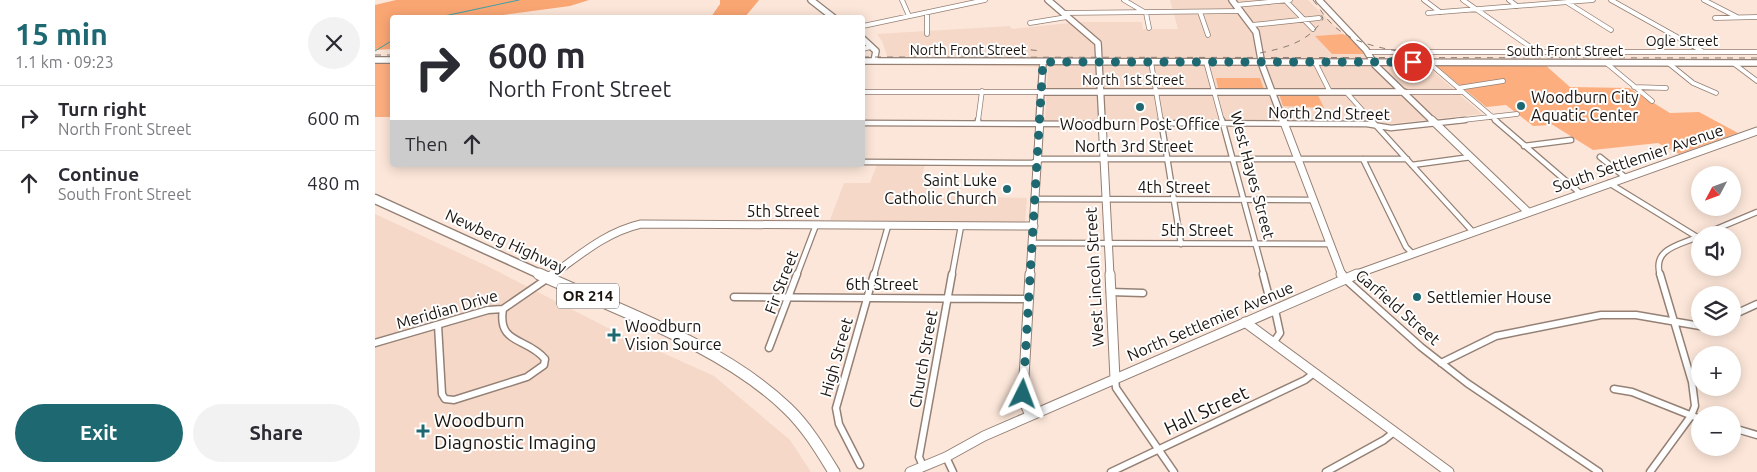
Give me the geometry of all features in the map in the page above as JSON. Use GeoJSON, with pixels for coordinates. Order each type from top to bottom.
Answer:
{"type":"FeatureCollection","features":[{"type":"Feature","properties":{"kind":"main road","name":"Newberg Highway"},"geometry":{"type":"LineString","coordinates":[[375,199],[688,342],[740,370],[772,394],[802,424],[818,444],[834,472]]}},
{"type":"Feature","properties":{"kind":"street"},"geometry":{"type":"LineString","coordinates":[[811,0],[830,15]]}},
{"type":"Feature","properties":{"kind":"street"},"geometry":{"type":"LineString","coordinates":[[902,0],[909,16]]}},
{"type":"Feature","properties":{"kind":"street"},"geometry":{"type":"LineString","coordinates":[[865,26],[985,0]]}},
{"type":"Feature","properties":{"kind":"street"},"geometry":{"type":"LineString","coordinates":[[1048,0],[1065,15]]}},
{"type":"Feature","properties":{"kind":"street"},"geometry":{"type":"LineString","coordinates":[[1124,0],[1146,13],[1149,28]]}},
{"type":"Feature","properties":{"kind":"street"},"geometry":{"type":"LineString","coordinates":[[1284,0],[1313,29]]}},
{"type":"Feature","properties":{"kind":"street"},"geometry":{"type":"LineString","coordinates":[[1234,2],[1290,0]]}},
{"type":"Feature","properties":{"kind":"street"},"geometry":{"type":"LineString","coordinates":[[1319,0],[1374,62],[1527,211]]}},
{"type":"Feature","properties":{"kind":"street"},"geometry":{"type":"LineString","coordinates":[[1424,0],[1440,12]]}},
{"type":"Feature","properties":{"kind":"street"},"geometry":{"type":"LineString","coordinates":[[1463,0],[1537,52]]}},
{"type":"Feature","properties":{"kind":"street"},"geometry":{"type":"LineString","coordinates":[[1509,0],[1517,6]]}},
{"type":"Feature","properties":{"kind":"street"},"geometry":{"type":"LineString","coordinates":[[1428,13],[1593,0]]}},
{"type":"Feature","properties":{"kind":"street"},"geometry":{"type":"LineString","coordinates":[[1611,0],[1703,52]]}},
{"type":"Feature","properties":{"kind":"street"},"geometry":{"type":"LineString","coordinates":[[1704,0],[1737,17]]}},
{"type":"Feature","properties":{"kind":"street"},"geometry":{"type":"LineString","coordinates":[[1234,2],[1252,25],[1319,18]]}},
{"type":"Feature","properties":{"kind":"street"},"geometry":{"type":"LineString","coordinates":[[1567,2],[1611,30]]}},
{"type":"Feature","properties":{"kind":"street"},"geometry":{"type":"LineString","coordinates":[[1030,23],[1065,15],[1241,11]]}},
{"type":"Feature","properties":{"kind":"street"},"geometry":{"type":"LineString","coordinates":[[1201,12],[1208,36]]}},
{"type":"Feature","properties":{"kind":"street"},"geometry":{"type":"LineString","coordinates":[[927,13],[927,34]]}},
{"type":"Feature","properties":{"kind":"street","name":"West Lincoln Street"},"geometry":{"type":"LineString","coordinates":[[1065,15],[1097,42],[1116,388],[1174,472]]}},
{"type":"Feature","properties":{"kind":"street"},"geometry":{"type":"LineString","coordinates":[[1715,18],[1757,17]]}},
{"type":"Feature","properties":{"kind":"street","name":"Garfield Street"},"geometry":{"type":"LineString","coordinates":[[1252,25],[1258,36],[1261,62],[1340,272],[1345,279],[1441,363],[1502,408],[1599,472]]}},
{"type":"Feature","properties":{"kind":"street"},"geometry":{"type":"LineString","coordinates":[[865,41],[875,51],[874,60]]}},
{"type":"Feature","properties":{"kind":"street"},"geometry":{"type":"LineString","coordinates":[[865,48],[870,47]]}},
{"type":"Feature","properties":{"kind":"street"},"geometry":{"type":"LineString","coordinates":[[865,61],[870,47]]}},
{"type":"Feature","properties":{"kind":"street","name":"Ogle Street"},"geometry":{"type":"LineString","coordinates":[[1367,52],[1757,52]]}},
{"type":"Feature","properties":{"kind":"street"},"geometry":{"type":"LineString","coordinates":[[375,60],[390,60]]}},
{"type":"Feature","properties":{"kind":"street","name":"North Front Street"},"geometry":{"type":"LineString","coordinates":[[865,61],[1374,62]]}},
{"type":"Feature","properties":{"kind":"street"},"geometry":{"type":"LineString","coordinates":[[1031,416],[1023,400],[1023,394],[1043,62]]}},
{"type":"Feature","properties":{"kind":"street"},"geometry":{"type":"LineString","coordinates":[[1151,62],[1181,244]]}},
{"type":"Feature","properties":{"kind":"street","name":"West Hayes Street"},"geometry":{"type":"LineString","coordinates":[[1206,62],[1269,298]]}},
{"type":"Feature","properties":{"kind":"street"},"geometry":{"type":"LineString","coordinates":[[1315,62],[1330,92]]}},
{"type":"Feature","properties":{"kind":"street","name":"South Front Street"},"geometry":{"type":"LineString","coordinates":[[1374,62],[1757,63]]}},
{"type":"Feature","properties":{"kind":"street"},"geometry":{"type":"LineString","coordinates":[[1428,62],[1580,193]]}},
{"type":"Feature","properties":{"kind":"street"},"geometry":{"type":"LineString","coordinates":[[1605,62],[1652,101]]}},
{"type":"Feature","properties":{"kind":"street"},"geometry":{"type":"LineString","coordinates":[[1667,62],[1693,84],[1716,93]]}},
{"type":"Feature","properties":{"kind":"street"},"geometry":{"type":"LineString","coordinates":[[1733,63],[1757,81]]}},
{"type":"Feature","properties":{"kind":"street"},"geometry":{"type":"LineString","coordinates":[[1458,88],[1503,81]]}},
{"type":"Feature","properties":{"kind":"street"},"geometry":{"type":"LineString","coordinates":[[1633,87],[1666,88]]}},
{"type":"Feature","properties":{"kind":"street","name":"North 1st Street"},"geometry":{"type":"LineString","coordinates":[[865,92],[1404,92]]}},
{"type":"Feature","properties":{"kind":"street"},"geometry":{"type":"LineString","coordinates":[[978,123],[983,92]]}},
{"type":"Feature","properties":{"kind":"street"},"geometry":{"type":"LineString","coordinates":[[1346,92],[1473,232]]}},
{"type":"Feature","properties":{"kind":"street"},"geometry":{"type":"LineString","coordinates":[[1404,92],[1463,92]]}},
{"type":"Feature","properties":{"kind":"street","name":"North 2nd Street"},"geometry":{"type":"LineString","coordinates":[[1161,123],[1284,124],[1391,128],[1517,114]]}},
{"type":"Feature","properties":{"kind":"street"},"geometry":{"type":"LineString","coordinates":[[865,123],[1101,124]]}},
{"type":"Feature","properties":{"kind":"street","name":"South Settlemier Avenue"},"geometry":{"type":"LineString","coordinates":[[1527,211],[1757,131]]}},
{"type":"Feature","properties":{"kind":"street"},"geometry":{"type":"LineString","coordinates":[[1524,146],[1571,140]]}},
{"type":"Feature","properties":{"kind":"street"},"geometry":{"type":"LineString","coordinates":[[1412,165],[1472,157]]}},
{"type":"Feature","properties":{"kind":"street"},"geometry":{"type":"LineString","coordinates":[[1600,157],[1625,177]]}},
{"type":"Feature","properties":{"kind":"street","name":"North 3rd Street"},"geometry":{"type":"LineString","coordinates":[[865,162],[1032,163],[1041,159],[1407,159]]}},
{"type":"Feature","properties":{"kind":"street"},"geometry":{"type":"LineString","coordinates":[[1363,159],[1406,248],[1411,253]]}},
{"type":"Feature","properties":{"kind":"street"},"geometry":{"type":"LineString","coordinates":[[1609,182],[1691,231]]}},
{"type":"Feature","properties":{"kind":"street","name":"4th Street"},"geometry":{"type":"LineString","coordinates":[[1035,199],[1313,200]]}},
{"type":"Feature","properties":{"kind":"street","name":"North Settlemier Avenue"},"geometry":{"type":"LineString","coordinates":[[910,472],[946,457],[984,436],[1345,279],[1527,211]]}},
{"type":"Feature","properties":{"kind":"street"},"geometry":{"type":"LineString","coordinates":[[1724,226],[1757,212]]}},
{"type":"Feature","properties":{"kind":"street","name":"5th Street"},"geometry":{"type":"LineString","coordinates":[[548,278],[613,233],[630,226],[649,224],[1033,226]]}},
{"type":"Feature","properties":{"kind":"street","name":"Fir Street"},"geometry":{"type":"LineString","coordinates":[[769,348],[816,225]]}},
{"type":"Feature","properties":{"kind":"street","name":"High Street"},"geometry":{"type":"LineString","coordinates":[[860,465],[839,424],[836,408],[888,226]]}},
{"type":"Feature","properties":{"kind":"street","name":"Church Street"},"geometry":{"type":"LineString","coordinates":[[923,466],[919,457],[961,226]]}},
{"type":"Feature","properties":{"kind":"street"},"geometry":{"type":"LineString","coordinates":[[1691,240],[1665,251],[1659,257],[1658,268],[1692,382],[1695,406]]}},
{"type":"Feature","properties":{"kind":"street","name":"5th Street"},"geometry":{"type":"LineString","coordinates":[[1033,243],[1331,244]]}},
{"type":"Feature","properties":{"kind":"street","name":"Meridian Drive"},"geometry":{"type":"LineString","coordinates":[[375,344],[488,310],[503,309],[548,278]]}},
{"type":"Feature","properties":{"kind":"street"},"geometry":{"type":"LineString","coordinates":[[1110,292],[1143,292]]}},
{"type":"Feature","properties":{"kind":"street","name":"6th Street"},"geometry":{"type":"LineString","coordinates":[[734,297],[1029,299]]}},
{"type":"Feature","properties":{"kind":"street"},"geometry":{"type":"LineString","coordinates":[[1741,311],[1757,304]]}},
{"type":"Feature","properties":{"kind":"street"},"geometry":{"type":"LineString","coordinates":[[438,325],[442,394],[445,400],[454,400],[527,377],[544,365],[545,359],[541,354],[505,333],[502,317],[503,309]]}},
{"type":"Feature","properties":{"kind":"street"},"geometry":{"type":"LineString","coordinates":[[1273,343],[1280,333],[1275,310]]}},
{"type":"Feature","properties":{"kind":"street"},"geometry":{"type":"LineString","coordinates":[[1441,363],[1496,336],[1601,315],[1636,315],[1691,325]]}},
{"type":"Feature","properties":{"kind":"street"},"geometry":{"type":"LineString","coordinates":[[1245,322],[1449,472]]}},
{"type":"Feature","properties":{"kind":"street","name":"Hall Street"},"geometry":{"type":"LineString","coordinates":[[1111,472],[1305,380],[1314,373]]}},
{"type":"Feature","properties":{"kind":"street"},"geometry":{"type":"LineString","coordinates":[[1614,388],[1631,392],[1691,416],[1650,472]]}},
{"type":"Feature","properties":{"kind":"street"},"geometry":{"type":"LineString","coordinates":[[1741,430],[1757,435]]}},
{"type":"Feature","properties":{"kind":"street"},"geometry":{"type":"LineString","coordinates":[[1325,472],[1385,440],[1394,432]]}},
{"type":"Feature","properties":{"kind":"street"},"geometry":{"type":"LineString","coordinates":[[946,457],[953,472]]}},
{"type":"Feature","properties":{"kind":"shaded area"},"geometry":{"type":"Polygon","coordinates":[[[396,0],[589,0],[570,6],[503,15],[390,15],[390,49],[375,50],[375,5],[396,0]]]}},
{"type":"Feature","properties":{"kind":"shaded area"},"geometry":{"type":"Polygon","coordinates":[[[720,0],[759,0],[747,15],[712,15],[720,4],[720,0]]]}},
{"type":"Feature","properties":{"kind":"shaded area"},"geometry":{"type":"Polygon","coordinates":[[[1170,0],[1308,0],[1343,34],[1316,36],[1332,54],[1364,54],[1428,67],[1482,114],[1388,124],[1045,121],[1048,67],[890,64],[882,41],[877,34],[1010,26],[1012,29],[1080,22],[1142,22],[1143,29],[1178,29],[1170,0]]]}},
{"type":"Feature","properties":{"kind":"shaded area"},"geometry":{"type":"Polygon","coordinates":[[[1343,34],[1352,39],[1364,54],[1332,54],[1315,36],[1343,34]]]}},
{"type":"Feature","properties":{"kind":"shaded area"},"geometry":{"type":"Polygon","coordinates":[[[375,64],[390,64],[390,117],[375,117],[375,64]]]}},
{"type":"Feature","properties":{"kind":"shaded area"},"geometry":{"type":"Polygon","coordinates":[[[1544,64],[1570,87],[1629,88],[1670,113],[1699,112],[1738,133],[1679,154],[1658,143],[1593,150],[1553,125],[1533,126],[1506,105],[1486,107],[1435,65],[1544,64]]]}},
{"type":"Feature","properties":{"kind":"shaded area"},"geometry":{"type":"Polygon","coordinates":[[[1216,78],[1260,78],[1264,89],[1221,90],[1218,88],[1216,78]]]}},
{"type":"Feature","properties":{"kind":"shaded area"},"geometry":{"type":"Polygon","coordinates":[[[1279,94],[1318,95],[1324,108],[1283,106],[1279,94]]]}},
{"type":"Feature","properties":{"kind":"shaded area"},"geometry":{"type":"Polygon","coordinates":[[[877,164],[925,165],[921,178],[930,178],[925,196],[1027,198],[1025,223],[830,220],[844,183],[870,183],[877,164]]]}},
{"type":"Feature","properties":{"kind":"shaded area"},"geometry":{"type":"Polygon","coordinates":[[[375,214],[487,266],[612,330],[714,376],[790,440],[811,472],[375,472],[375,214]]]}},
{"type":"Feature","properties":{"kind":"waterway"},"geometry":{"type":"LineString","coordinates":[[449,15],[519,0]]}},
{"type":"Feature","properties":{"kind":"waterway"},"geometry":{"type":"LineString","coordinates":[[375,51],[390,42]]}},
{"type":"Feature","properties":{"kind":"railway"},"geometry":{"type":"LineString","coordinates":[[1313,0],[1325,17],[1346,35],[1366,44],[1408,53]]}},
{"type":"Feature","properties":{"kind":"railway"},"geometry":{"type":"LineString","coordinates":[[1260,53],[1278,49],[1304,39],[1323,19],[1320,10]]}},
{"type":"Feature","properties":{"kind":"railway"},"geometry":{"type":"LineString","coordinates":[[959,50],[1002,47],[1042,51]]}},
{"type":"Feature","properties":{"kind":"railway"},"geometry":{"type":"LineString","coordinates":[[375,55],[390,55]]}},
{"type":"Feature","properties":{"kind":"railway"},"geometry":{"type":"LineString","coordinates":[[865,57],[1757,58]]}},
{"type":"Feature","properties":{"kind":"place","name":"Woodburn City Aquatic Center"},"geometry":{"type":"Point","coordinates":[1521,106]}},
{"type":"Feature","properties":{"kind":"place","name":"Woodburn Post Office"},"geometry":{"type":"Point","coordinates":[1140,107]}},
{"type":"Feature","properties":{"kind":"place","name":"Saint Luke Catholic Church"},"geometry":{"type":"Point","coordinates":[1007,189]}},
{"type":"Feature","properties":{"kind":"place","name":"Settlemier House"},"geometry":{"type":"Point","coordinates":[1417,297]}},
{"type":"Feature","properties":{"kind":"place","name":"Woodburn Vision Source"},"geometry":{"type":"Point","coordinates":[614,335]}},
{"type":"Feature","properties":{"kind":"place","name":"Woodburn Diagnostic Imaging"},"geometry":{"type":"Point","coordinates":[423,431]}},
{"type":"Feature","properties":{"kind":"route"},"geometry":{"type":"LineString","coordinates":[[1023,394],[1043,62],[1413,62]]}}]}
